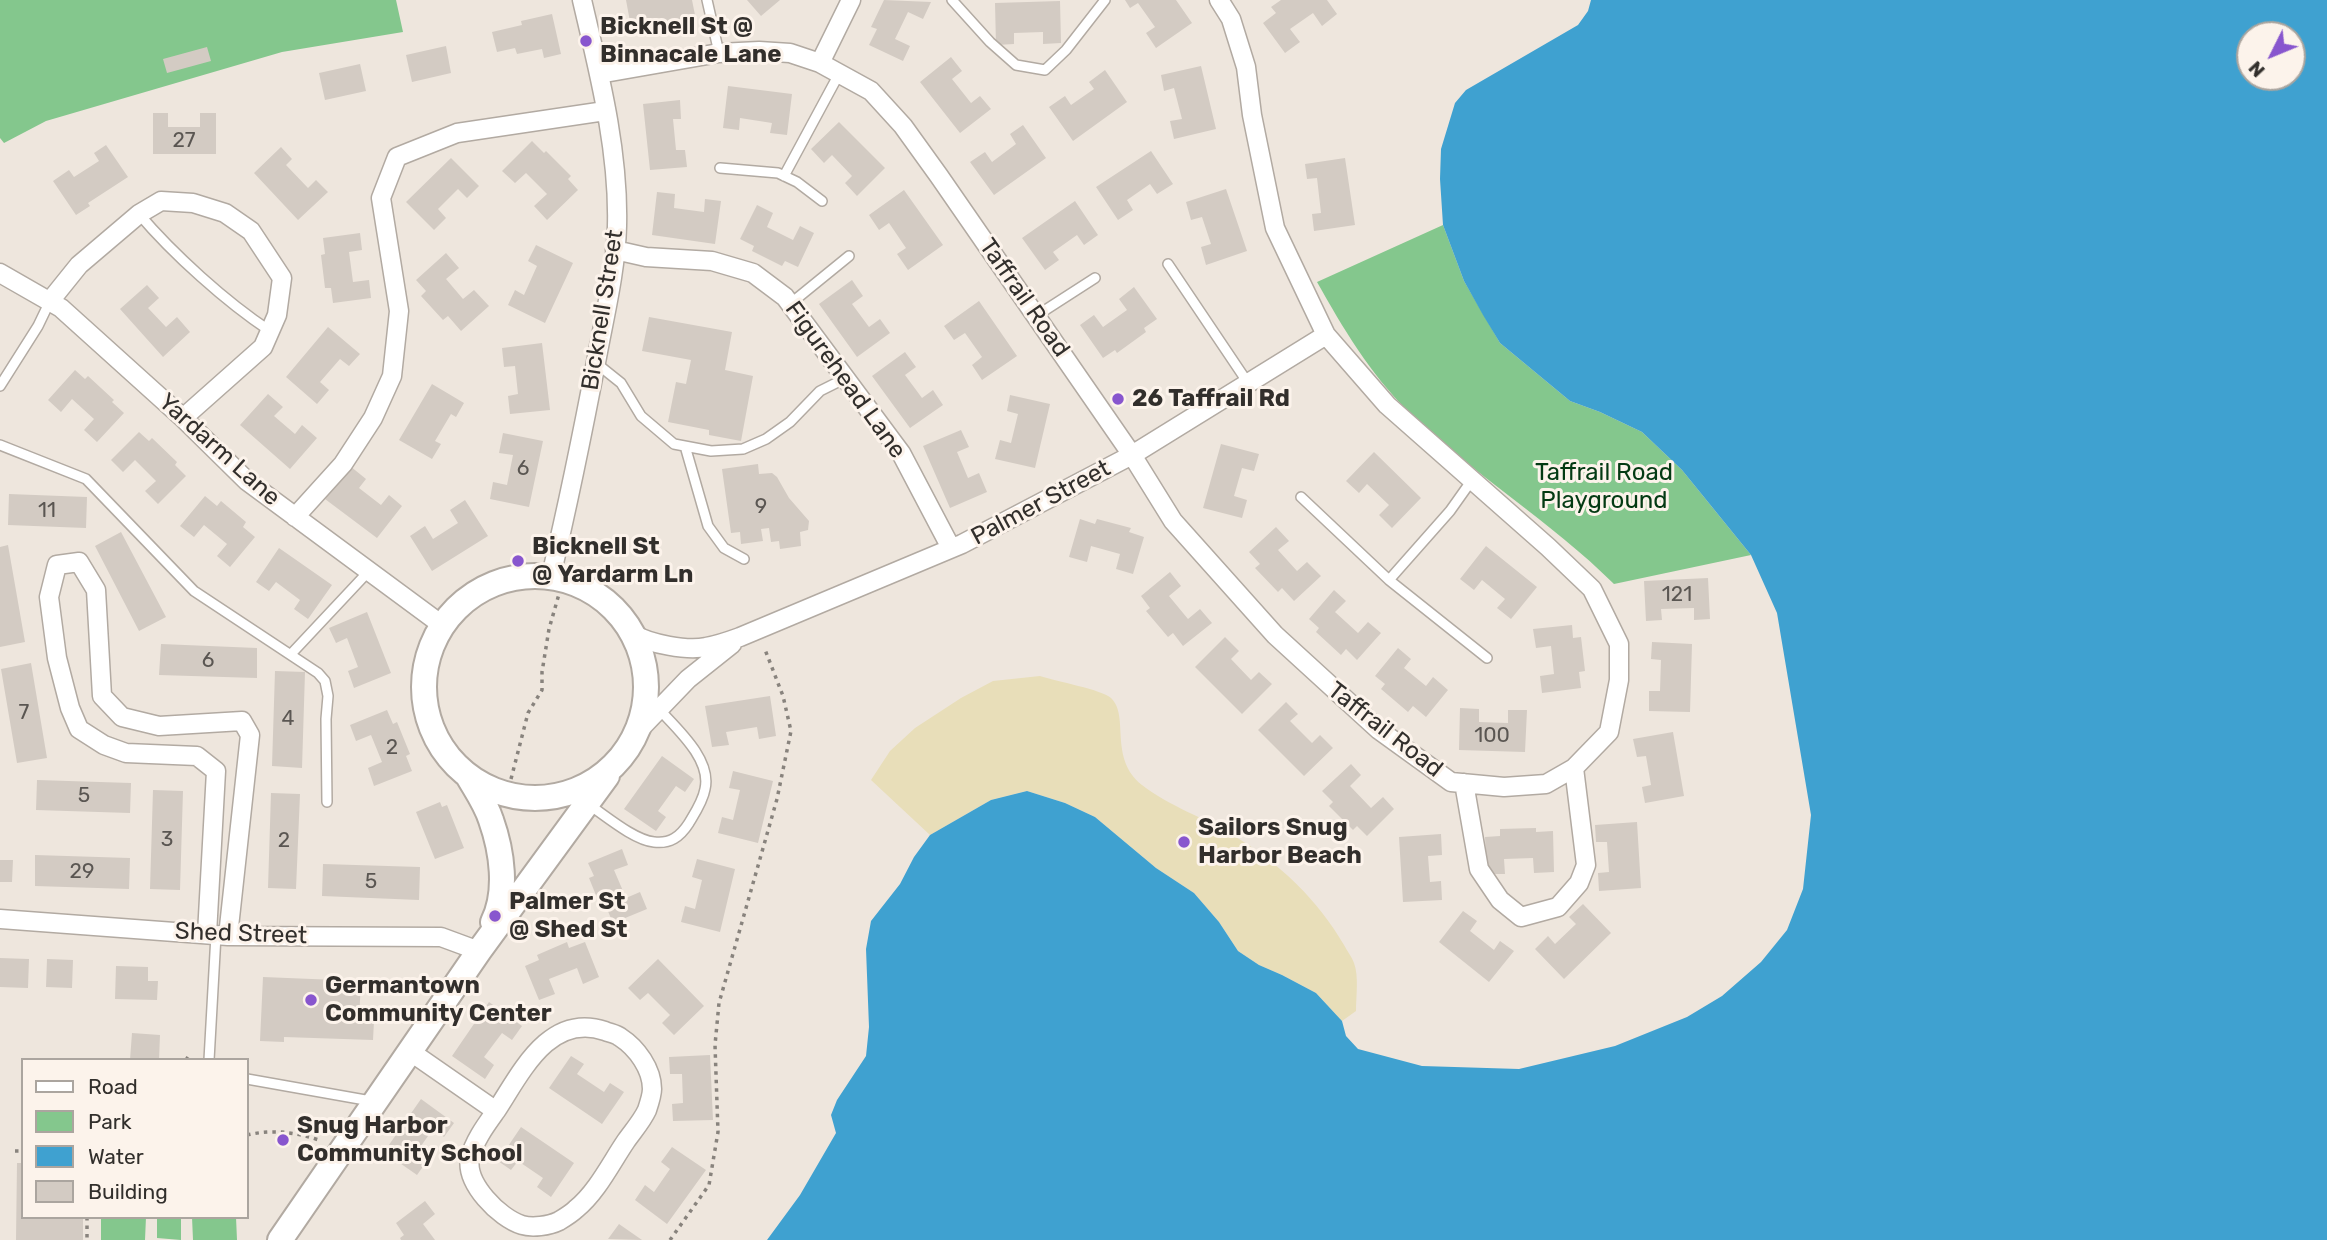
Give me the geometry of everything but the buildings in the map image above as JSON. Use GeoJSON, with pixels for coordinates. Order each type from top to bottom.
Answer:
{"type":"FeatureCollection","features":[{"type":"Feature","properties":{"kind":"street","name":"Bicknell Street"},"geometry":{"type":"LineString","coordinates":[[555,584],[614,270],[617,227],[616,175],[599,74],[582,0]]}},
{"type":"Feature","properties":{"kind":"street"},"geometry":{"type":"LineString","coordinates":[[820,63],[851,0]]}},
{"type":"Feature","properties":{"kind":"street","name":"Taffrail Road"},"geometry":{"type":"LineString","coordinates":[[599,74],[719,53],[760,51],[790,53],[820,63],[870,92],[903,126],[1132,455],[1173,521],[1275,635],[1379,730],[1451,782],[1504,787],[1546,784],[1574,768],[1609,732],[1619,680],[1619,644],[1592,589],[1387,405],[1326,335],[1275,228],[1252,115],[1246,66],[1231,19],[1219,0]]}},
{"type":"Feature","properties":{"kind":"street"},"geometry":{"type":"LineString","coordinates":[[295,517],[343,464],[373,418],[391,376],[399,311],[381,198],[397,157],[457,134],[605,111]]}},
{"type":"Feature","properties":{"kind":"street"},"geometry":{"type":"LineString","coordinates":[[50,301],[79,265],[139,214],[161,201],[193,204],[225,213],[251,231],[282,278],[277,315],[263,347],[183,418]]}},
{"type":"Feature","properties":{"kind":"street","name":"Figurehead Lane"},"geometry":{"type":"LineString","coordinates":[[615,250],[646,257],[712,261],[753,273],[785,297],[901,453],[951,548]]}},
{"type":"Feature","properties":{"kind":"street","name":"Yardarm Lane"},"geometry":{"type":"LineString","coordinates":[[0,273],[50,301],[110,349],[247,481],[442,625]]}},
{"type":"Feature","properties":{"kind":"street","name":"Palmer Street"},"geometry":{"type":"LineString","coordinates":[[633,634],[643,640],[661,644],[704,648],[740,638],[962,544],[1132,455],[1326,335]]}},
{"type":"Feature","properties":{"kind":"street"},"geometry":{"type":"LineString","coordinates":[[79,562],[96,590],[102,696],[122,717],[159,726],[242,721],[250,735],[217,935],[216,771],[197,756],[126,753],[104,745],[79,729],[70,708],[57,658],[49,597],[57,565],[79,562]]}},
{"type":"Feature","properties":{"kind":"street"},"geometry":{"type":"LineString","coordinates":[[280,1240],[479,951],[628,749],[638,731],[646,699],[645,666],[633,634],[618,613],[599,595],[576,583],[555,584],[525,575],[501,580],[478,591],[458,606],[442,625],[428,656],[424,689],[429,722],[445,752],[468,776],[491,818],[500,853],[502,887],[498,912],[479,951]]}},
{"type":"Feature","properties":{"kind":"street","name":"Palmer Street"},"geometry":{"type":"LineString","coordinates":[[638,731],[688,679],[740,638]]}},
{"type":"Feature","properties":{"kind":"street"},"geometry":{"type":"LineString","coordinates":[[468,776],[498,792],[528,798],[560,796],[590,784],[615,765]]}},
{"type":"Feature","properties":{"kind":"street"},"geometry":{"type":"LineString","coordinates":[[1464,783],[1479,869],[1500,900],[1521,916],[1558,907],[1579,883],[1586,865],[1574,768]]}},
{"type":"Feature","properties":{"kind":"street","name":"Shed Street"},"geometry":{"type":"LineString","coordinates":[[0,919],[217,935],[442,937],[479,951]]}},
{"type":"Feature","properties":{"kind":"street"},"geometry":{"type":"LineString","coordinates":[[593,1027],[619,1036],[639,1054],[649,1070],[653,1090],[647,1111],[591,1194],[577,1209],[559,1221],[543,1225],[522,1225],[499,1211],[478,1190],[471,1175],[470,1158],[480,1135],[496,1111],[534,1054],[557,1034],[576,1028],[593,1027]]}},
{"type":"Feature","properties":{"kind":"street"},"geometry":{"type":"LineString","coordinates":[[411,1052],[496,1111]]}},
{"type":"Feature","properties":{"kind":"lane"},"geometry":{"type":"LineString","coordinates":[[708,0],[719,53]]}},
{"type":"Feature","properties":{"kind":"lane"},"geometry":{"type":"LineString","coordinates":[[953,0],[990,42],[1016,65],[1045,70],[1066,50],[1105,0]]}},
{"type":"Feature","properties":{"kind":"lane"},"geometry":{"type":"LineString","coordinates":[[784,176],[839,74]]}},
{"type":"Feature","properties":{"kind":"lane"},"geometry":{"type":"LineString","coordinates":[[720,168],[778,173],[797,182],[822,201]]}},
{"type":"Feature","properties":{"kind":"lane"},"geometry":{"type":"LineString","coordinates":[[139,214],[155,233],[244,314],[270,331]]}},
{"type":"Feature","properties":{"kind":"lane"},"geometry":{"type":"LineString","coordinates":[[790,304],[849,256]]}},
{"type":"Feature","properties":{"kind":"lane"},"geometry":{"type":"LineString","coordinates":[[1168,264],[1248,383]]}},
{"type":"Feature","properties":{"kind":"lane"},"geometry":{"type":"LineString","coordinates":[[1036,316],[1095,278]]}},
{"type":"Feature","properties":{"kind":"lane"},"geometry":{"type":"LineString","coordinates":[[0,386],[38,326],[50,301]]}},
{"type":"Feature","properties":{"kind":"lane"},"geometry":{"type":"LineString","coordinates":[[596,362],[621,383],[641,415],[674,444],[711,451],[743,449],[766,439],[790,422],[820,391],[846,378]]}},
{"type":"Feature","properties":{"kind":"lane"},"geometry":{"type":"LineString","coordinates":[[0,445],[86,479],[194,591],[292,653],[318,673],[328,688],[327,802]]}},
{"type":"Feature","properties":{"kind":"lane"},"geometry":{"type":"LineString","coordinates":[[685,446],[708,526],[724,548],[744,559]]}},
{"type":"Feature","properties":{"kind":"lane"},"geometry":{"type":"LineString","coordinates":[[1389,580],[1450,511],[1472,480]]}},
{"type":"Feature","properties":{"kind":"lane"},"geometry":{"type":"LineString","coordinates":[[1301,497],[1389,580],[1487,658]]}},
{"type":"Feature","properties":{"kind":"lane"},"geometry":{"type":"LineString","coordinates":[[292,653],[368,572]]}},
{"type":"Feature","properties":{"kind":"lane"},"geometry":{"type":"LineString","coordinates":[[587,804],[638,837],[651,842],[666,842],[680,837],[706,787],[705,774],[701,762],[689,744],[658,708]]}},
{"type":"Feature","properties":{"kind":"lane"},"geometry":{"type":"LineString","coordinates":[[209,1058],[217,935]]}},
{"type":"Feature","properties":{"kind":"lane"},"geometry":{"type":"LineString","coordinates":[[248,1079],[376,1102]]}},
{"type":"Feature","properties":{"kind":"path"},"geometry":{"type":"LineString","coordinates":[[511,779],[527,713],[542,690],[542,672],[555,584]]}},
{"type":"Feature","properties":{"kind":"path"},"geometry":{"type":"LineString","coordinates":[[670,1240],[709,1185],[718,1132],[715,1033],[719,1003],[777,799],[791,731],[783,696],[758,629]]}},
{"type":"Feature","properties":{"kind":"path"},"geometry":{"type":"LineString","coordinates":[[187,1058],[190,1054]]}},
{"type":"Feature","properties":{"kind":"path"},"geometry":{"type":"LineString","coordinates":[[248,1135],[267,1130],[285,1131],[320,1141],[342,1152]]}},
{"type":"Feature","properties":{"kind":"path"},"geometry":{"type":"LineString","coordinates":[[15,1151],[21,1151]]}},
{"type":"Feature","properties":{"kind":"path"},"geometry":{"type":"LineString","coordinates":[[87,1219],[87,1240]]}},
{"type":"Feature","properties":{"kind":"green space"},"geometry":{"type":"Polygon","coordinates":[[[0,0],[396,0],[403,32],[282,52],[46,121],[4,143],[0,138],[0,0]]]}},
{"type":"Feature","properties":{"kind":"green space","name":"Taffrail Road Playground"},"geometry":{"type":"Polygon","coordinates":[[[1443,225],[1464,281],[1500,343],[1570,401],[1642,432],[1682,470],[1751,555],[1614,584],[1564,539],[1459,457],[1395,397],[1358,350],[1317,282],[1443,225]]]}},
{"type":"Feature","properties":{"kind":"green space"},"geometry":{"type":"Polygon","coordinates":[[[101,1219],[146,1219],[145,1240],[101,1240],[101,1219]]]}},
{"type":"Feature","properties":{"kind":"green space"},"geometry":{"type":"Polygon","coordinates":[[[157,1219],[181,1219],[181,1240],[157,1238],[157,1219]]]}},
{"type":"Feature","properties":{"kind":"green space"},"geometry":{"type":"Polygon","coordinates":[[[192,1219],[236,1219],[237,1240],[193,1240],[192,1219]]]}},
{"type":"Feature","properties":{"kind":"sand","name":"Sailors Snug Harbor Beach"},"geometry":{"type":"Polygon","coordinates":[[[1040,676],[1111,698],[1119,715],[1125,763],[1142,785],[1164,800],[1224,830],[1268,859],[1297,884],[1334,929],[1353,961],[1357,980],[1356,1011],[1342,1021],[1316,993],[1259,965],[1238,951],[1219,922],[1194,893],[1156,868],[1095,817],[1065,803],[1027,791],[991,800],[930,835],[871,780],[890,751],[915,728],[961,698],[993,681],[1040,676]]]}},
{"type":"Feature","properties":{"kind":"water"},"geometry":{"type":"Polygon","coordinates":[[[1591,0],[2327,0],[2327,1240],[767,1240],[800,1195],[836,1133],[831,1115],[837,1100],[866,1056],[869,1027],[866,949],[871,921],[900,884],[914,857],[930,835],[991,800],[1027,791],[1065,803],[1095,817],[1156,868],[1194,893],[1219,922],[1238,951],[1259,965],[1316,993],[1342,1021],[1346,1036],[1358,1049],[1422,1066],[1519,1069],[1615,1046],[1687,1017],[1722,996],[1761,962],[1787,930],[1803,889],[1811,815],[1777,613],[1751,555],[1682,470],[1642,432],[1570,401],[1500,343],[1464,281],[1443,225],[1441,149],[1455,103],[1466,90],[1578,25],[1588,11],[1591,0]]]}},
{"type":"Feature","properties":{"kind":"place","name":"Bicknell St @ Binnacale Lane"},"geometry":{"type":"Point","coordinates":[586,41]}},
{"type":"Feature","properties":{"kind":"place","name":"26 Taffrail Rd"},"geometry":{"type":"Point","coordinates":[1118,399]}},
{"type":"Feature","properties":{"kind":"place","name":"Bicknell St @ Yardarm Ln"},"geometry":{"type":"Point","coordinates":[518,561]}},
{"type":"Feature","properties":{"kind":"place","name":"Sailors Snug Harbor Beach"},"geometry":{"type":"Point","coordinates":[1184,842]}},
{"type":"Feature","properties":{"kind":"place","name":"Palmer St @ Shed St"},"geometry":{"type":"Point","coordinates":[495,916]}},
{"type":"Feature","properties":{"kind":"place","name":"Germantown Community Center"},"geometry":{"type":"Point","coordinates":[311,1000]}},
{"type":"Feature","properties":{"kind":"place","name":"Snug Harbor Community School"},"geometry":{"type":"Point","coordinates":[283,1140]}}]}
